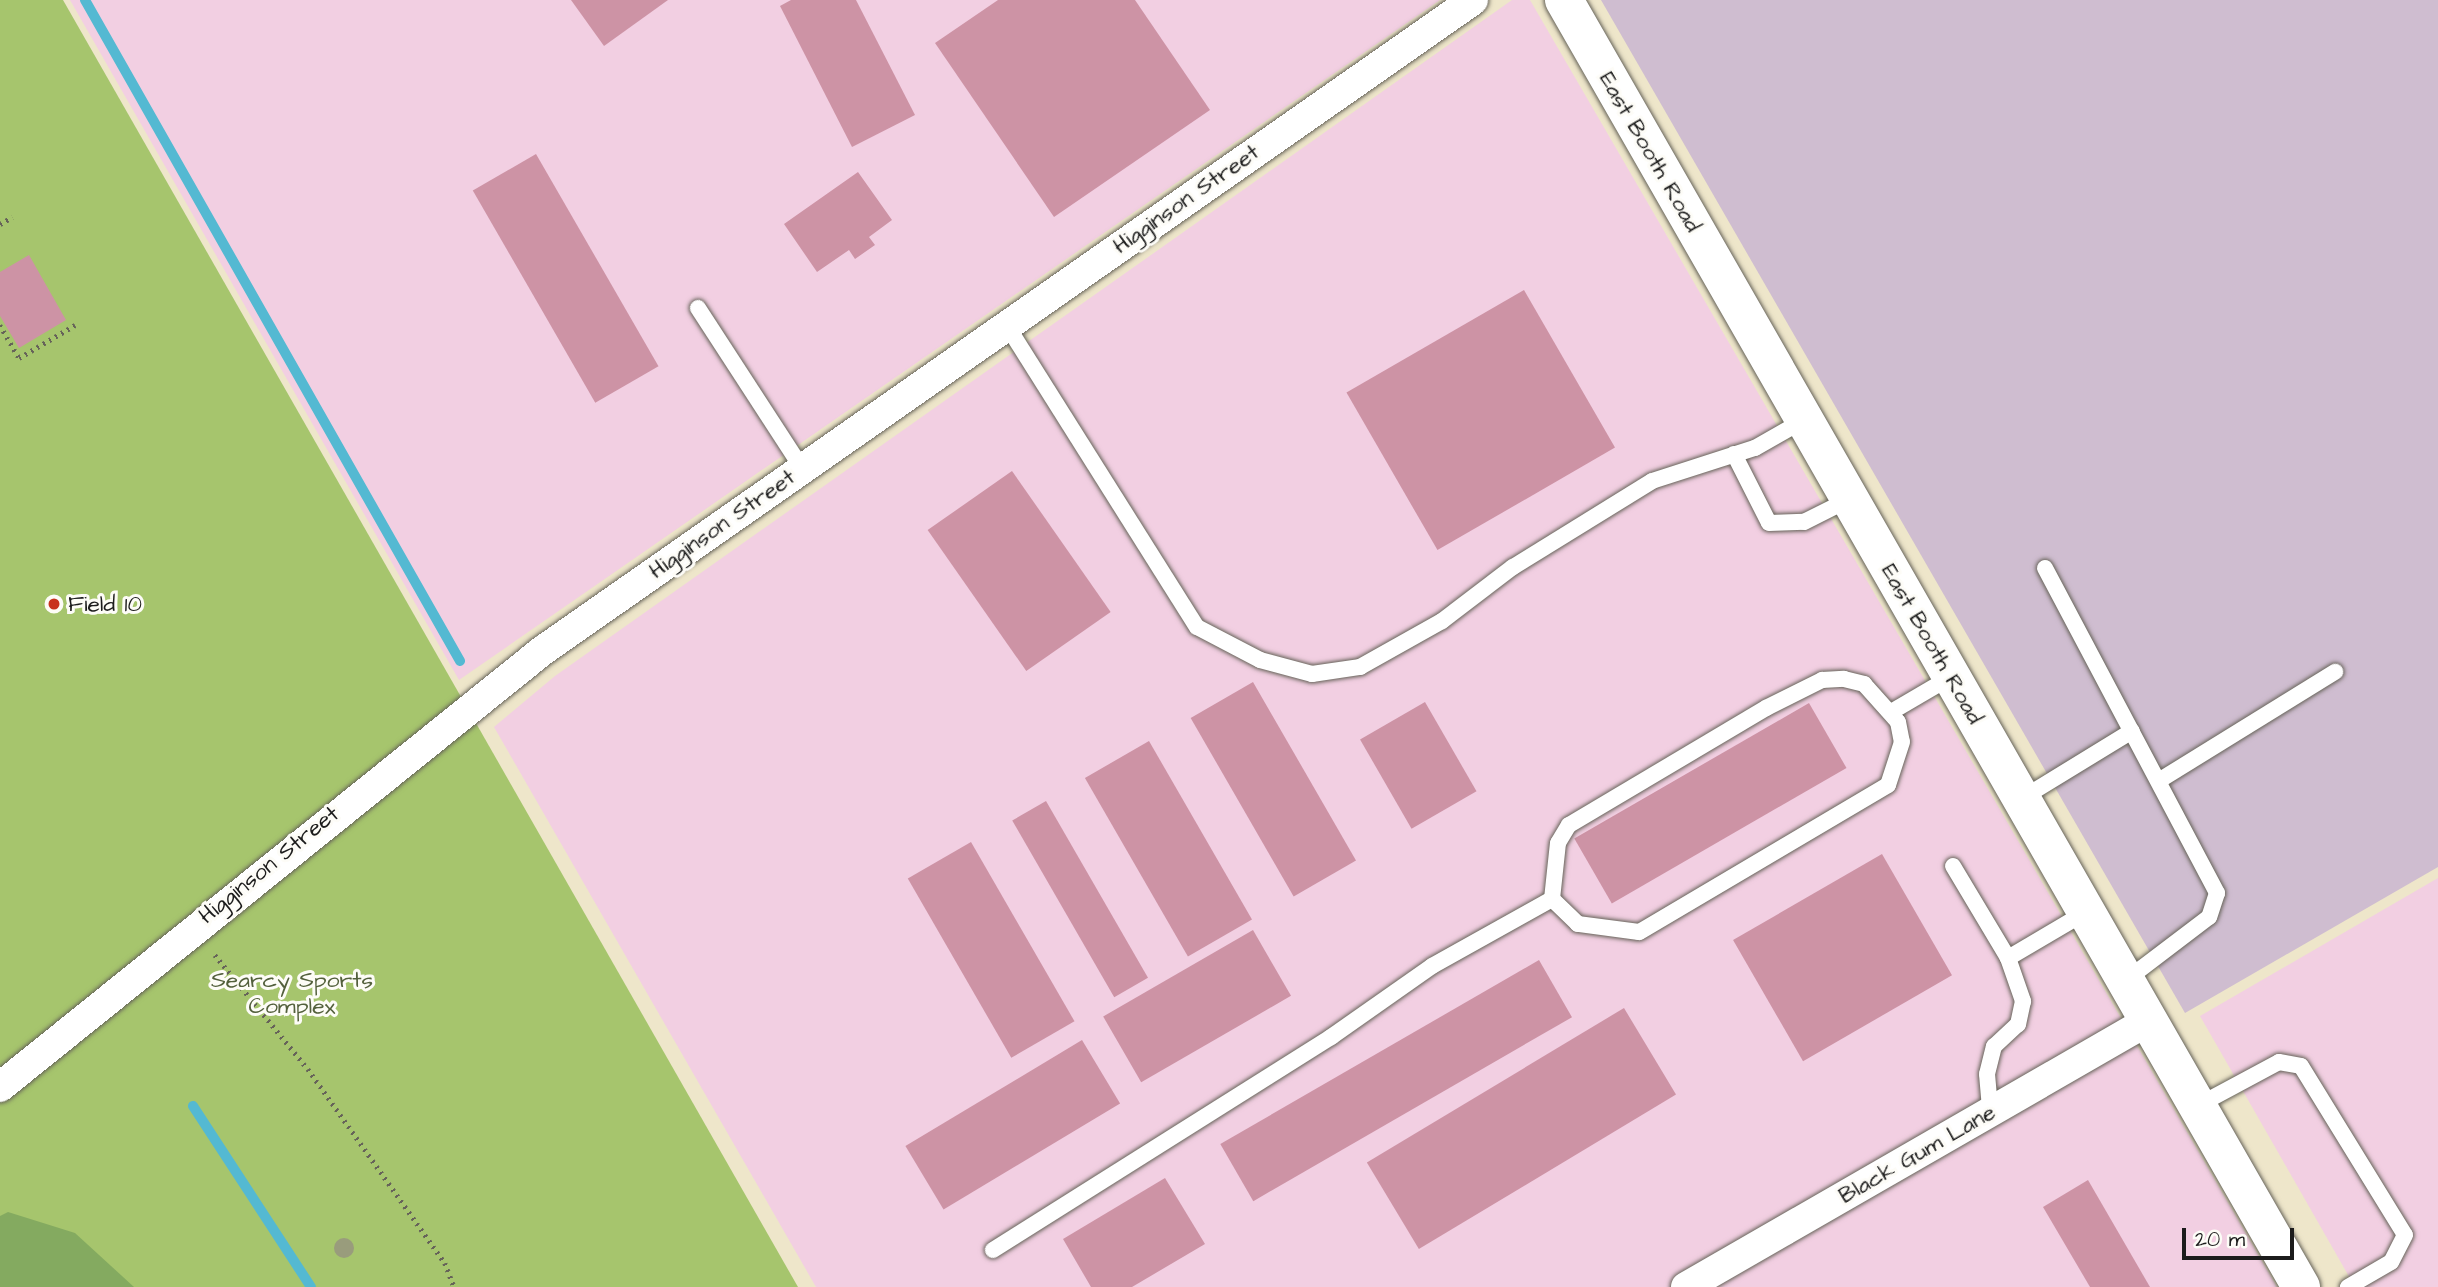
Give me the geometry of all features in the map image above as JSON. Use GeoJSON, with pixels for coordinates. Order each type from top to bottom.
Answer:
{"type":"FeatureCollection","features":[{"type":"Feature","properties":{"kind":"street","name":"Higginson Street"},"geometry":{"type":"LineString","coordinates":[[0,1087],[192,927],[542,651],[1473,0]]}},
{"type":"Feature","properties":{"kind":"street","name":"East Booth Road"},"geometry":{"type":"LineString","coordinates":[[1564,0],[2301,1287]]}},
{"type":"Feature","properties":{"kind":"street","name":"Black Gum Lane"},"geometry":{"type":"LineString","coordinates":[[1686,1287],[2148,1021]]}},
{"type":"Feature","properties":{"kind":"lane"},"geometry":{"type":"LineString","coordinates":[[698,308],[802,468]]}},
{"type":"Feature","properties":{"kind":"lane"},"geometry":{"type":"LineString","coordinates":[[1006,324],[1197,627],[1260,660],[1312,674],[1360,667],[1442,621],[1513,568],[1652,481],[1734,454],[1804,420]]}},
{"type":"Feature","properties":{"kind":"lane"},"geometry":{"type":"LineString","coordinates":[[1734,454],[1769,523],[1804,522],[1850,499]]}},
{"type":"Feature","properties":{"kind":"lane"},"geometry":{"type":"LineString","coordinates":[[2045,568],[2160,780],[2217,893],[2209,917],[2125,981]]}},
{"type":"Feature","properties":{"kind":"lane"},"geometry":{"type":"LineString","coordinates":[[2160,780],[2335,672]]}},
{"type":"Feature","properties":{"kind":"lane"},"geometry":{"type":"LineString","coordinates":[[1891,712],[1951,677]]}},
{"type":"Feature","properties":{"kind":"lane"},"geometry":{"type":"LineString","coordinates":[[1822,680],[1844,680],[1864,684],[1891,712],[1902,742],[1888,785],[1639,932],[1578,924],[1552,899],[1558,843],[1569,825],[1766,708],[1822,680]]}},
{"type":"Feature","properties":{"kind":"lane"},"geometry":{"type":"LineString","coordinates":[[2021,799],[2132,731]]}},
{"type":"Feature","properties":{"kind":"lane"},"geometry":{"type":"LineString","coordinates":[[1953,866],[2008,958],[2023,1001],[2018,1024],[1994,1046],[1987,1074],[1990,1112]]}},
{"type":"Feature","properties":{"kind":"lane"},"geometry":{"type":"LineString","coordinates":[[993,1250],[1331,1037],[1432,966],[1552,899]]}},
{"type":"Feature","properties":{"kind":"lane"},"geometry":{"type":"LineString","coordinates":[[2008,958],[2086,912]]}},
{"type":"Feature","properties":{"kind":"lane"},"geometry":{"type":"LineString","coordinates":[[2197,1106],[2279,1062],[2301,1066],[2404,1235],[2391,1262],[2348,1287]]}},
{"type":"Feature","properties":{"kind":"path"},"geometry":{"type":"LineString","coordinates":[[0,225],[12,217]]}},
{"type":"Feature","properties":{"kind":"path"},"geometry":{"type":"LineString","coordinates":[[0,325],[19,358],[75,326]]}},
{"type":"Feature","properties":{"kind":"path"},"geometry":{"type":"LineString","coordinates":[[192,927],[308,1069],[445,1263],[454,1287]]}},
{"type":"Feature","properties":{"kind":"shaded area"},"geometry":{"type":"Polygon","coordinates":[[[70,0],[1440,0],[459,680],[70,0]]]}},
{"type":"Feature","properties":{"kind":"shaded area"},"geometry":{"type":"Polygon","coordinates":[[[1512,0],[1530,0],[2277,1287],[816,1287],[494,727],[555,676],[1512,0]]]}},
{"type":"Feature","properties":{"kind":"shaded area"},"geometry":{"type":"Polygon","coordinates":[[[1601,0],[2438,0],[2438,867],[2185,1013],[1601,0]]]}},
{"type":"Feature","properties":{"kind":"shaded area"},"geometry":{"type":"Polygon","coordinates":[[[2438,878],[2438,1287],[2355,1287],[2200,1016],[2438,878]]]}},
{"type":"Feature","properties":{"kind":"green space","name":"Searcy Sports Complex"},"geometry":{"type":"Polygon","coordinates":[[[0,0],[63,0],[798,1287],[0,1287],[0,0]]]}},
{"type":"Feature","properties":{"kind":"green space"},"geometry":{"type":"Polygon","coordinates":[[[8,1212],[75,1233],[134,1287],[0,1287],[0,1216],[8,1212]]]}},
{"type":"Feature","properties":{"kind":"building"},"geometry":{"type":"Polygon","coordinates":[[[571,0],[668,0],[604,46],[571,0]]]}},
{"type":"Feature","properties":{"kind":"building"},"geometry":{"type":"Polygon","coordinates":[[[791,0],[856,0],[915,115],[852,147],[780,6],[791,0]]]}},
{"type":"Feature","properties":{"kind":"building"},"geometry":{"type":"Polygon","coordinates":[[[998,0],[1135,0],[1210,110],[1054,217],[935,43],[998,0]]]}},
{"type":"Feature","properties":{"kind":"building"},"geometry":{"type":"Polygon","coordinates":[[[536,154],[658,366],[595,403],[473,190],[536,154]]]}},
{"type":"Feature","properties":{"kind":"building"},"geometry":{"type":"Polygon","coordinates":[[[858,172],[892,220],[869,237],[875,245],[855,259],[849,250],[817,272],[784,224],[858,172]]]}},
{"type":"Feature","properties":{"kind":"building"},"geometry":{"type":"Polygon","coordinates":[[[29,255],[66,320],[19,348],[0,316],[0,272],[29,255]]]}},
{"type":"Feature","properties":{"kind":"building"},"geometry":{"type":"Polygon","coordinates":[[[1524,290],[1615,448],[1437,550],[1346,392],[1524,290]]]}},
{"type":"Feature","properties":{"kind":"building"},"geometry":{"type":"Polygon","coordinates":[[[1012,471],[1111,612],[1026,671],[928,530],[1012,471]]]}},
{"type":"Feature","properties":{"kind":"building"},"geometry":{"type":"Polygon","coordinates":[[[1253,682],[1356,860],[1294,896],[1191,718],[1253,682]]]}},
{"type":"Feature","properties":{"kind":"building"},"geometry":{"type":"Polygon","coordinates":[[[1425,702],[1476,791],[1412,829],[1360,740],[1425,702]]]}},
{"type":"Feature","properties":{"kind":"building"},"geometry":{"type":"Polygon","coordinates":[[[1809,703],[1846,768],[1612,903],[1574,838],[1809,703]]]}},
{"type":"Feature","properties":{"kind":"building"},"geometry":{"type":"Polygon","coordinates":[[[1149,741],[1252,919],[1188,956],[1085,778],[1149,741]]]}},
{"type":"Feature","properties":{"kind":"building"},"geometry":{"type":"Polygon","coordinates":[[[1046,801],[1148,978],[1114,997],[1012,820],[1046,801]]]}},
{"type":"Feature","properties":{"kind":"building"},"geometry":{"type":"Polygon","coordinates":[[[971,842],[1074,1021],[1011,1058],[908,879],[971,842]]]}},
{"type":"Feature","properties":{"kind":"building"},"geometry":{"type":"Polygon","coordinates":[[[1882,854],[1952,975],[1803,1061],[1733,940],[1882,854]]]}},
{"type":"Feature","properties":{"kind":"building"},"geometry":{"type":"Polygon","coordinates":[[[1253,930],[1291,996],[1141,1082],[1103,1016],[1253,930]]]}},
{"type":"Feature","properties":{"kind":"building"},"geometry":{"type":"Polygon","coordinates":[[[1539,960],[1572,1017],[1253,1201],[1220,1144],[1539,960]]]}},
{"type":"Feature","properties":{"kind":"building"},"geometry":{"type":"Polygon","coordinates":[[[1624,1008],[1676,1095],[1419,1249],[1367,1163],[1624,1008]]]}},
{"type":"Feature","properties":{"kind":"building"},"geometry":{"type":"Polygon","coordinates":[[[1082,1040],[1120,1103],[944,1210],[905,1146],[1082,1040]]]}},
{"type":"Feature","properties":{"kind":"building"},"geometry":{"type":"Polygon","coordinates":[[[1165,1178],[1205,1244],[1132,1287],[1091,1287],[1063,1239],[1165,1178]]]}},
{"type":"Feature","properties":{"kind":"building"},"geometry":{"type":"Polygon","coordinates":[[[2088,1180],[2150,1287],[2090,1287],[2043,1207],[2088,1180]]]}},
{"type":"Feature","properties":{"kind":"waterway"},"geometry":{"type":"LineString","coordinates":[[85,0],[460,661]]}},
{"type":"Feature","properties":{"kind":"waterway"},"geometry":{"type":"LineString","coordinates":[[193,1106],[311,1287]]}},
{"type":"Feature","properties":{"kind":"place","name":"Field 10"},"geometry":{"type":"Point","coordinates":[54,604]}}]}
